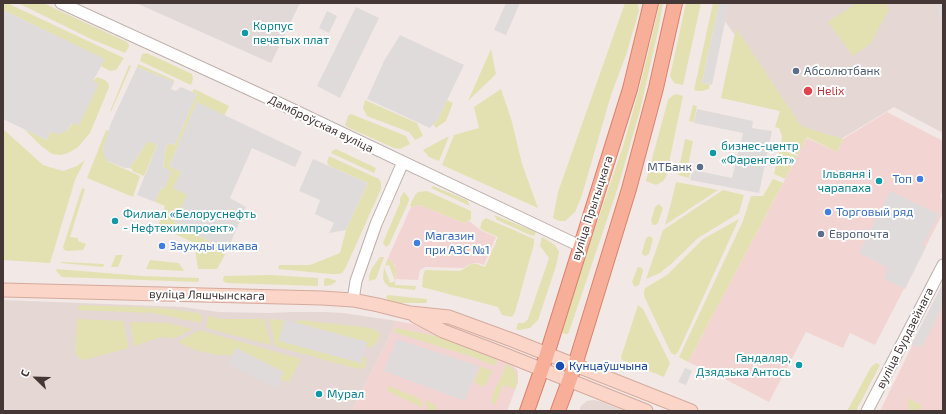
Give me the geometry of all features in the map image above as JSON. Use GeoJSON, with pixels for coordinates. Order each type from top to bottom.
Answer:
{"type":"FeatureCollection","features":[{"type":"Feature","properties":{"kind":"main road","name":"вуліца Прытыцкага"},"geometry":{"type":"LineString","coordinates":[[527,411],[542,370],[630,89],[651,3]]}},
{"type":"Feature","properties":{"kind":"main road"},"geometry":{"type":"LineString","coordinates":[[558,411],[575,365],[618,229],[640,152],[656,88],[674,3]]}},
{"type":"Feature","properties":{"kind":"main road","name":"вуліца Ляшчынскага"},"geometry":{"type":"LineString","coordinates":[[3,290],[353,300],[410,313],[449,317],[691,411]]}},
{"type":"Feature","properties":{"kind":"main road","name":"вуліца Ляшчынскага"},"geometry":{"type":"LineString","coordinates":[[410,313],[443,331],[646,411]]}},
{"type":"Feature","properties":{"kind":"street","name":"Дамброўская вуліца"},"geometry":{"type":"LineString","coordinates":[[61,3],[281,104],[580,246]]}},
{"type":"Feature","properties":{"kind":"street"},"geometry":{"type":"LineString","coordinates":[[353,300],[356,281],[376,224],[403,162]]}},
{"type":"Feature","properties":{"kind":"street","name":"вуліца Бурдзейнага"},"geometry":{"type":"LineString","coordinates":[[867,411],[943,265]]}},
{"type":"Feature","properties":{"kind":"shaded area"},"geometry":{"type":"Polygon","coordinates":[[[3,3],[7,3],[124,58],[116,70],[110,71],[101,66],[104,59],[3,10],[3,3]]]}},
{"type":"Feature","properties":{"kind":"shaded area"},"geometry":{"type":"Polygon","coordinates":[[[18,3],[43,3],[127,42],[129,47],[125,53],[91,39],[18,3]]]}},
{"type":"Feature","properties":{"kind":"shaded area","name":"Корпус печатых плат"},"geometry":{"type":"Polygon","coordinates":[[[136,3],[300,3],[271,63],[136,3]]]}},
{"type":"Feature","properties":{"kind":"shaded area"},"geometry":{"type":"Polygon","coordinates":[[[506,3],[520,3],[506,35],[494,30],[506,3]]]}},
{"type":"Feature","properties":{"kind":"shaded area"},"geometry":{"type":"Polygon","coordinates":[[[625,3],[637,3],[639,11],[626,55],[611,95],[582,195],[575,212],[565,221],[559,221],[553,218],[558,192],[625,3]]]}},
{"type":"Feature","properties":{"kind":"shaded area"},"geometry":{"type":"Polygon","coordinates":[[[660,3],[663,3],[658,31],[640,110],[618,187],[570,329],[568,334],[565,334],[562,332],[563,323],[624,143],[639,90],[660,3]]]}},
{"type":"Feature","properties":{"kind":"shaded area"},"geometry":{"type":"Polygon","coordinates":[[[686,3],[701,3],[683,85],[674,83],[670,76],[686,3]]]}},
{"type":"Feature","properties":{"kind":"shaded area"},"geometry":{"type":"Polygon","coordinates":[[[712,3],[943,3],[943,133],[894,107],[841,139],[800,127],[712,3]]]}},
{"type":"Feature","properties":{"kind":"shaded area"},"geometry":{"type":"Polygon","coordinates":[[[713,3],[719,3],[702,83],[710,84],[709,89],[698,91],[694,90],[713,3]]]}},
{"type":"Feature","properties":{"kind":"shaded area"},"geometry":{"type":"Polygon","coordinates":[[[719,3],[729,3],[712,85],[702,83],[719,3]]]}},
{"type":"Feature","properties":{"kind":"shaded area"},"geometry":{"type":"Polygon","coordinates":[[[857,3],[885,3],[889,9],[871,43],[853,56],[828,22],[857,3]]]}},
{"type":"Feature","properties":{"kind":"shaded area"},"geometry":{"type":"Polygon","coordinates":[[[936,3],[943,3],[943,21],[939,19],[936,3]]]}},
{"type":"Feature","properties":{"kind":"shaded area"},"geometry":{"type":"Polygon","coordinates":[[[356,7],[379,18],[340,98],[317,86],[356,7]]]}},
{"type":"Feature","properties":{"kind":"shaded area"},"geometry":{"type":"Polygon","coordinates":[[[3,10],[105,59],[93,81],[99,84],[79,125],[72,123],[67,131],[62,133],[56,134],[51,131],[47,140],[3,119],[3,10]]]}},
{"type":"Feature","properties":{"kind":"shaded area"},"geometry":{"type":"Polygon","coordinates":[[[327,11],[337,16],[329,33],[319,28],[327,11]]]}},
{"type":"Feature","properties":{"kind":"shaded area"},"geometry":{"type":"Polygon","coordinates":[[[736,28],[801,126],[843,139],[837,152],[807,137],[798,155],[781,147],[782,136],[779,128],[775,127],[780,111],[721,98],[736,28]]]}},
{"type":"Feature","properties":{"kind":"shaded area"},"geometry":{"type":"Polygon","coordinates":[[[400,35],[464,65],[438,119],[430,128],[367,99],[384,61],[400,35]]]}},
{"type":"Feature","properties":{"kind":"shaded area"},"geometry":{"type":"Polygon","coordinates":[[[491,49],[496,74],[468,101],[491,49]]]}},
{"type":"Feature","properties":{"kind":"shaded area"},"geometry":{"type":"Polygon","coordinates":[[[147,53],[192,74],[193,79],[191,85],[140,61],[142,54],[147,53]]]}},
{"type":"Feature","properties":{"kind":"shaded area"},"geometry":{"type":"Polygon","coordinates":[[[138,64],[174,80],[174,82],[137,67],[138,64]]]}},
{"type":"Feature","properties":{"kind":"shaded area"},"geometry":{"type":"Polygon","coordinates":[[[129,65],[131,66],[110,114],[111,109],[129,65]]]}},
{"type":"Feature","properties":{"kind":"shaded area"},"geometry":{"type":"Polygon","coordinates":[[[137,67],[174,82],[171,89],[176,91],[181,87],[197,94],[175,145],[170,143],[166,146],[163,167],[172,171],[164,189],[161,188],[155,202],[137,195],[157,145],[152,142],[146,143],[129,168],[125,168],[107,161],[103,149],[111,123],[137,67]]]}},
{"type":"Feature","properties":{"kind":"shaded area"},"geometry":{"type":"Polygon","coordinates":[[[97,77],[105,80],[109,87],[90,133],[77,148],[61,155],[52,154],[40,145],[24,129],[47,140],[51,131],[67,131],[98,85],[93,81],[97,77]]]}},
{"type":"Feature","properties":{"kind":"shaded area"},"geometry":{"type":"Polygon","coordinates":[[[194,89],[229,106],[224,116],[197,102],[169,166],[181,172],[188,195],[174,222],[227,251],[217,269],[198,269],[194,243],[158,226],[165,206],[155,202],[171,171],[163,168],[166,146],[170,143],[175,145],[197,94],[192,92],[194,89]]]}},
{"type":"Feature","properties":{"kind":"shaded area"},"geometry":{"type":"Polygon","coordinates":[[[501,89],[512,122],[522,164],[538,208],[442,165],[454,135],[479,128],[474,107],[501,89]]]}},
{"type":"Feature","properties":{"kind":"shaded area"},"geometry":{"type":"Polygon","coordinates":[[[676,94],[683,96],[666,177],[663,181],[656,185],[646,181],[668,100],[676,94]]]}},
{"type":"Feature","properties":{"kind":"shaded area"},"geometry":{"type":"Polygon","coordinates":[[[365,100],[417,123],[423,136],[415,140],[409,132],[367,116],[363,108],[365,100]]]}},
{"type":"Feature","properties":{"kind":"shaded area"},"geometry":{"type":"Polygon","coordinates":[[[447,100],[453,103],[446,121],[436,128],[433,124],[438,119],[447,100]]]}},
{"type":"Feature","properties":{"kind":"shaded area"},"geometry":{"type":"Polygon","coordinates":[[[197,102],[302,152],[295,167],[252,148],[230,198],[246,207],[227,251],[174,222],[187,195],[173,188],[181,172],[169,166],[197,102]]]}},
{"type":"Feature","properties":{"kind":"shaded area"},"geometry":{"type":"Polygon","coordinates":[[[693,105],[697,106],[694,122],[689,121],[693,105]]]}},
{"type":"Feature","properties":{"kind":"shaded area"},"geometry":{"type":"Polygon","coordinates":[[[697,109],[753,121],[752,128],[772,131],[759,193],[690,180],[693,170],[732,178],[743,133],[694,123],[697,109]]]}},
{"type":"Feature","properties":{"kind":"shaded area"},"geometry":{"type":"Polygon","coordinates":[[[887,112],[943,141],[943,189],[940,196],[943,202],[943,213],[875,345],[850,333],[843,348],[806,332],[769,402],[688,362],[807,138],[837,152],[843,139],[887,112]]]}},
{"type":"Feature","properties":{"kind":"shaded area"},"geometry":{"type":"Polygon","coordinates":[[[351,114],[406,136],[410,144],[400,149],[394,148],[347,127],[345,125],[348,116],[351,114]]]}},
{"type":"Feature","properties":{"kind":"shaded area"},"geometry":{"type":"Polygon","coordinates":[[[3,129],[43,165],[63,171],[77,166],[85,160],[75,180],[50,263],[3,260],[3,129]]]}},
{"type":"Feature","properties":{"kind":"shaded area"},"geometry":{"type":"Polygon","coordinates":[[[106,130],[109,131],[103,149],[107,161],[140,176],[133,197],[87,178],[106,130]]]}},
{"type":"Feature","properties":{"kind":"shaded area"},"geometry":{"type":"Polygon","coordinates":[[[449,136],[439,161],[429,157],[423,150],[449,136]]]}},
{"type":"Feature","properties":{"kind":"shaded area"},"geometry":{"type":"Polygon","coordinates":[[[685,139],[693,141],[688,166],[680,164],[685,139]]]}},
{"type":"Feature","properties":{"kind":"shaded area"},"geometry":{"type":"Polygon","coordinates":[[[149,141],[157,145],[144,176],[132,171],[133,169],[129,168],[146,143],[149,141]]]}},
{"type":"Feature","properties":{"kind":"shaded area"},"geometry":{"type":"Polygon","coordinates":[[[336,149],[376,168],[374,173],[331,153],[336,149]]]}},
{"type":"Feature","properties":{"kind":"shaded area"},"geometry":{"type":"Polygon","coordinates":[[[780,149],[797,156],[785,179],[774,174],[780,149]]]}},
{"type":"Feature","properties":{"kind":"shaded area"},"geometry":{"type":"Polygon","coordinates":[[[329,156],[379,179],[381,183],[381,189],[346,267],[342,273],[339,274],[278,269],[279,265],[310,265],[340,253],[346,230],[368,183],[329,166],[327,162],[329,156]]]}},
{"type":"Feature","properties":{"kind":"shaded area"},"geometry":{"type":"Polygon","coordinates":[[[313,159],[368,183],[346,230],[329,233],[334,223],[315,214],[320,200],[299,191],[313,159]]]}},
{"type":"Feature","properties":{"kind":"shaded area"},"geometry":{"type":"Polygon","coordinates":[[[679,168],[691,170],[689,178],[678,175],[679,168]]]}},
{"type":"Feature","properties":{"kind":"shaded area"},"geometry":{"type":"Polygon","coordinates":[[[773,179],[783,183],[688,362],[679,357],[743,221],[751,196],[763,196],[773,179]]]}},
{"type":"Feature","properties":{"kind":"shaded area"},"geometry":{"type":"Polygon","coordinates":[[[676,182],[718,190],[665,225],[671,203],[676,182]]]}},
{"type":"Feature","properties":{"kind":"shaded area"},"geometry":{"type":"Polygon","coordinates":[[[433,186],[467,200],[470,206],[431,188],[433,186]]]}},
{"type":"Feature","properties":{"kind":"shaded area"},"geometry":{"type":"Polygon","coordinates":[[[82,188],[85,189],[70,237],[78,238],[78,241],[86,244],[83,250],[64,250],[63,247],[82,188]]]}},
{"type":"Feature","properties":{"kind":"shaded area"},"geometry":{"type":"Polygon","coordinates":[[[723,190],[744,195],[739,213],[698,238],[660,273],[646,279],[663,230],[723,190]]]}},
{"type":"Feature","properties":{"kind":"shaded area"},"geometry":{"type":"Polygon","coordinates":[[[427,191],[471,211],[471,219],[465,223],[420,205],[411,207],[410,205],[418,192],[427,191]]]}},
{"type":"Feature","properties":{"kind":"shaded area"},"geometry":{"type":"Polygon","coordinates":[[[890,191],[939,214],[923,245],[926,247],[905,289],[884,279],[888,268],[859,253],[890,191]]]}},
{"type":"Feature","properties":{"kind":"shaded area"},"geometry":{"type":"Polygon","coordinates":[[[404,192],[409,198],[409,201],[389,245],[386,247],[383,243],[400,203],[400,198],[404,192]]]}},
{"type":"Feature","properties":{"kind":"shaded area"},"geometry":{"type":"Polygon","coordinates":[[[659,204],[663,208],[658,223],[653,225],[651,221],[655,207],[659,204]]]}},
{"type":"Feature","properties":{"kind":"shaded area"},"geometry":{"type":"Polygon","coordinates":[[[420,205],[465,223],[469,221],[482,231],[496,237],[484,265],[478,263],[470,264],[463,268],[425,267],[420,270],[418,280],[395,279],[395,265],[388,258],[411,207],[420,205]]]}},
{"type":"Feature","properties":{"kind":"shaded area"},"geometry":{"type":"Polygon","coordinates":[[[494,215],[536,232],[534,236],[530,235],[497,220],[494,215]]]}},
{"type":"Feature","properties":{"kind":"shaded area"},"geometry":{"type":"Polygon","coordinates":[[[486,218],[534,239],[534,244],[515,312],[512,317],[502,315],[498,307],[422,287],[425,270],[460,271],[471,264],[477,264],[485,267],[498,237],[480,228],[482,221],[486,218]]]}},
{"type":"Feature","properties":{"kind":"shaded area"},"geometry":{"type":"Polygon","coordinates":[[[739,219],[678,352],[675,355],[671,353],[644,296],[645,288],[667,275],[703,239],[739,219]]]}},
{"type":"Feature","properties":{"kind":"shaded area"},"geometry":{"type":"Polygon","coordinates":[[[650,236],[653,239],[649,254],[645,256],[642,252],[646,238],[650,236]]]}},
{"type":"Feature","properties":{"kind":"shaded area"},"geometry":{"type":"Polygon","coordinates":[[[542,237],[555,245],[559,252],[556,266],[538,320],[530,328],[520,330],[516,329],[518,323],[524,323],[528,319],[549,258],[540,246],[542,237]]]}},
{"type":"Feature","properties":{"kind":"shaded area"},"geometry":{"type":"Polygon","coordinates":[[[116,255],[123,255],[118,267],[111,267],[116,255]]]}},
{"type":"Feature","properties":{"kind":"shaded area"},"geometry":{"type":"Polygon","coordinates":[[[380,257],[384,257],[376,279],[369,281],[372,268],[380,257]]]}},
{"type":"Feature","properties":{"kind":"shaded area"},"geometry":{"type":"Polygon","coordinates":[[[388,258],[396,269],[395,285],[416,286],[415,290],[389,287],[385,283],[383,279],[384,267],[390,283],[395,281],[389,265],[385,266],[388,258]]]}},
{"type":"Feature","properties":{"kind":"shaded area"},"geometry":{"type":"Polygon","coordinates":[[[150,260],[179,263],[184,271],[146,269],[150,260]]]}},
{"type":"Feature","properties":{"kind":"shaded area"},"geometry":{"type":"Polygon","coordinates":[[[60,263],[104,264],[103,267],[60,263]]]}},
{"type":"Feature","properties":{"kind":"shaded area"},"geometry":{"type":"Polygon","coordinates":[[[638,267],[642,268],[643,271],[639,285],[635,287],[632,282],[638,267]]]}},
{"type":"Feature","properties":{"kind":"shaded area"},"geometry":{"type":"Polygon","coordinates":[[[56,269],[143,276],[199,278],[199,280],[198,282],[62,277],[56,269]]]}},
{"type":"Feature","properties":{"kind":"shaded area"},"geometry":{"type":"Polygon","coordinates":[[[271,275],[318,278],[318,286],[227,283],[223,280],[224,276],[271,275]]]}},
{"type":"Feature","properties":{"kind":"shaded area"},"geometry":{"type":"Polygon","coordinates":[[[328,278],[337,281],[331,285],[324,286],[324,279],[328,278]]]}},
{"type":"Feature","properties":{"kind":"shaded area"},"geometry":{"type":"Polygon","coordinates":[[[943,283],[943,306],[922,347],[911,345],[943,283]]]}},
{"type":"Feature","properties":{"kind":"shaded area"},"geometry":{"type":"Polygon","coordinates":[[[943,285],[943,411],[880,411],[908,354],[943,285]]]}},
{"type":"Feature","properties":{"kind":"shaded area"},"geometry":{"type":"Polygon","coordinates":[[[388,295],[427,299],[427,302],[395,303],[388,300],[386,297],[388,295]]]}},
{"type":"Feature","properties":{"kind":"shaded area"},"geometry":{"type":"Polygon","coordinates":[[[3,300],[183,307],[219,312],[343,313],[397,321],[352,411],[3,411],[3,300]]]}},
{"type":"Feature","properties":{"kind":"shaded area"},"geometry":{"type":"Polygon","coordinates":[[[81,305],[162,308],[198,313],[202,316],[202,319],[200,323],[154,313],[78,310],[78,307],[81,305]]]}},
{"type":"Feature","properties":{"kind":"shaded area"},"geometry":{"type":"Polygon","coordinates":[[[638,305],[643,309],[670,363],[664,377],[622,360],[621,357],[638,305]]]}},
{"type":"Feature","properties":{"kind":"shaded area"},"geometry":{"type":"Polygon","coordinates":[[[208,316],[221,319],[264,319],[271,345],[206,328],[208,316]]]}},
{"type":"Feature","properties":{"kind":"shaded area"},"geometry":{"type":"Polygon","coordinates":[[[77,319],[123,321],[129,348],[84,360],[79,358],[75,353],[77,319]]]}},
{"type":"Feature","properties":{"kind":"shaded area"},"geometry":{"type":"Polygon","coordinates":[[[269,319],[284,320],[279,341],[361,363],[363,356],[367,358],[364,369],[354,368],[275,346],[269,319]]]}},
{"type":"Feature","properties":{"kind":"shaded area"},"geometry":{"type":"Polygon","coordinates":[[[284,320],[367,342],[361,363],[279,341],[284,320]]]}},
{"type":"Feature","properties":{"kind":"shaded area"},"geometry":{"type":"Polygon","coordinates":[[[298,320],[364,327],[376,330],[380,334],[378,340],[372,347],[366,346],[367,342],[295,322],[298,320]]]}},
{"type":"Feature","properties":{"kind":"shaded area"},"geometry":{"type":"Polygon","coordinates":[[[397,321],[413,324],[461,341],[511,363],[518,371],[518,382],[507,411],[352,411],[397,321]]]}},
{"type":"Feature","properties":{"kind":"shaded area"},"geometry":{"type":"Polygon","coordinates":[[[130,322],[168,323],[192,329],[175,338],[160,337],[134,346],[130,322]]]}},
{"type":"Feature","properties":{"kind":"shaded area"},"geometry":{"type":"Polygon","coordinates":[[[397,328],[440,337],[497,360],[495,366],[473,357],[396,333],[393,330],[397,328]]]}},
{"type":"Feature","properties":{"kind":"shaded area"},"geometry":{"type":"Polygon","coordinates":[[[199,330],[301,359],[289,382],[280,379],[284,372],[236,348],[232,355],[217,355],[195,350],[178,342],[199,330]]]}},
{"type":"Feature","properties":{"kind":"shaded area"},"geometry":{"type":"Polygon","coordinates":[[[397,339],[479,366],[465,401],[384,371],[397,339]]]}},
{"type":"Feature","properties":{"kind":"shaded area"},"geometry":{"type":"Polygon","coordinates":[[[236,348],[284,372],[276,388],[228,364],[236,348]]]}},
{"type":"Feature","properties":{"kind":"shaded area"},"geometry":{"type":"Polygon","coordinates":[[[507,363],[516,372],[517,381],[515,389],[503,385],[495,405],[492,403],[491,399],[507,363]]]}},
{"type":"Feature","properties":{"kind":"shaded area"},"geometry":{"type":"Polygon","coordinates":[[[876,363],[880,365],[856,411],[847,411],[871,367],[876,363]]]}},
{"type":"Feature","properties":{"kind":"shaded area"},"geometry":{"type":"Polygon","coordinates":[[[481,366],[492,371],[484,387],[474,382],[481,366]]]}},
{"type":"Feature","properties":{"kind":"shaded area"},"geometry":{"type":"Polygon","coordinates":[[[685,368],[692,371],[686,385],[678,382],[685,368]]]}},
{"type":"Feature","properties":{"kind":"shaded area"},"geometry":{"type":"Polygon","coordinates":[[[388,386],[419,398],[423,408],[388,391],[388,386]]]}},
{"type":"Feature","properties":{"kind":"shaded area"},"geometry":{"type":"Polygon","coordinates":[[[907,398],[921,405],[922,408],[909,411],[907,398]]]}},
{"type":"Feature","properties":{"kind":"shaded area"},"geometry":{"type":"Polygon","coordinates":[[[425,400],[437,406],[435,411],[428,410],[425,400]]]}},
{"type":"Feature","properties":{"kind":"shaded area"},"geometry":{"type":"Polygon","coordinates":[[[594,400],[625,411],[579,411],[581,406],[587,401],[594,400]]]}},
{"type":"Feature","properties":{"kind":"place","name":"Корпус печатых плат"},"geometry":{"type":"Point","coordinates":[245,33]}},
{"type":"Feature","properties":{"kind":"place","name":"Абсолютбанк"},"geometry":{"type":"Point","coordinates":[796,71]}},
{"type":"Feature","properties":{"kind":"place","name":"Helix"},"geometry":{"type":"Point","coordinates":[808,91]}},
{"type":"Feature","properties":{"kind":"place","name":"бизнес-центр «Фаренгейт»"},"geometry":{"type":"Point","coordinates":[713,153]}},
{"type":"Feature","properties":{"kind":"place","name":"МТБанк"},"geometry":{"type":"Point","coordinates":[700,167]}},
{"type":"Feature","properties":{"kind":"place","name":"Топ"},"geometry":{"type":"Point","coordinates":[920,179]}},
{"type":"Feature","properties":{"kind":"place","name":"Ільвяня і чарапаха"},"geometry":{"type":"Point","coordinates":[879,181]}},
{"type":"Feature","properties":{"kind":"place","name":"Торговый ряд"},"geometry":{"type":"Point","coordinates":[828,212]}},
{"type":"Feature","properties":{"kind":"place","name":"Филиал «Белоруснефть - Нефтехимпроект»"},"geometry":{"type":"Point","coordinates":[115,221]}},
{"type":"Feature","properties":{"kind":"place","name":"Европочта"},"geometry":{"type":"Point","coordinates":[821,234]}},
{"type":"Feature","properties":{"kind":"place","name":"Магазин при АЗС №1"},"geometry":{"type":"Point","coordinates":[417,243]}},
{"type":"Feature","properties":{"kind":"place","name":"Заужды цикава"},"geometry":{"type":"Point","coordinates":[162,246]}},
{"type":"Feature","properties":{"kind":"place","name":"Гандаляр, Дзядзька Антось"},"geometry":{"type":"Point","coordinates":[799,365]}},
{"type":"Feature","properties":{"kind":"place","name":"Кунцаўшчына"},"geometry":{"type":"Point","coordinates":[560,366]}},
{"type":"Feature","properties":{"kind":"place","name":"Мурал"},"geometry":{"type":"Point","coordinates":[319,394]}}]}
